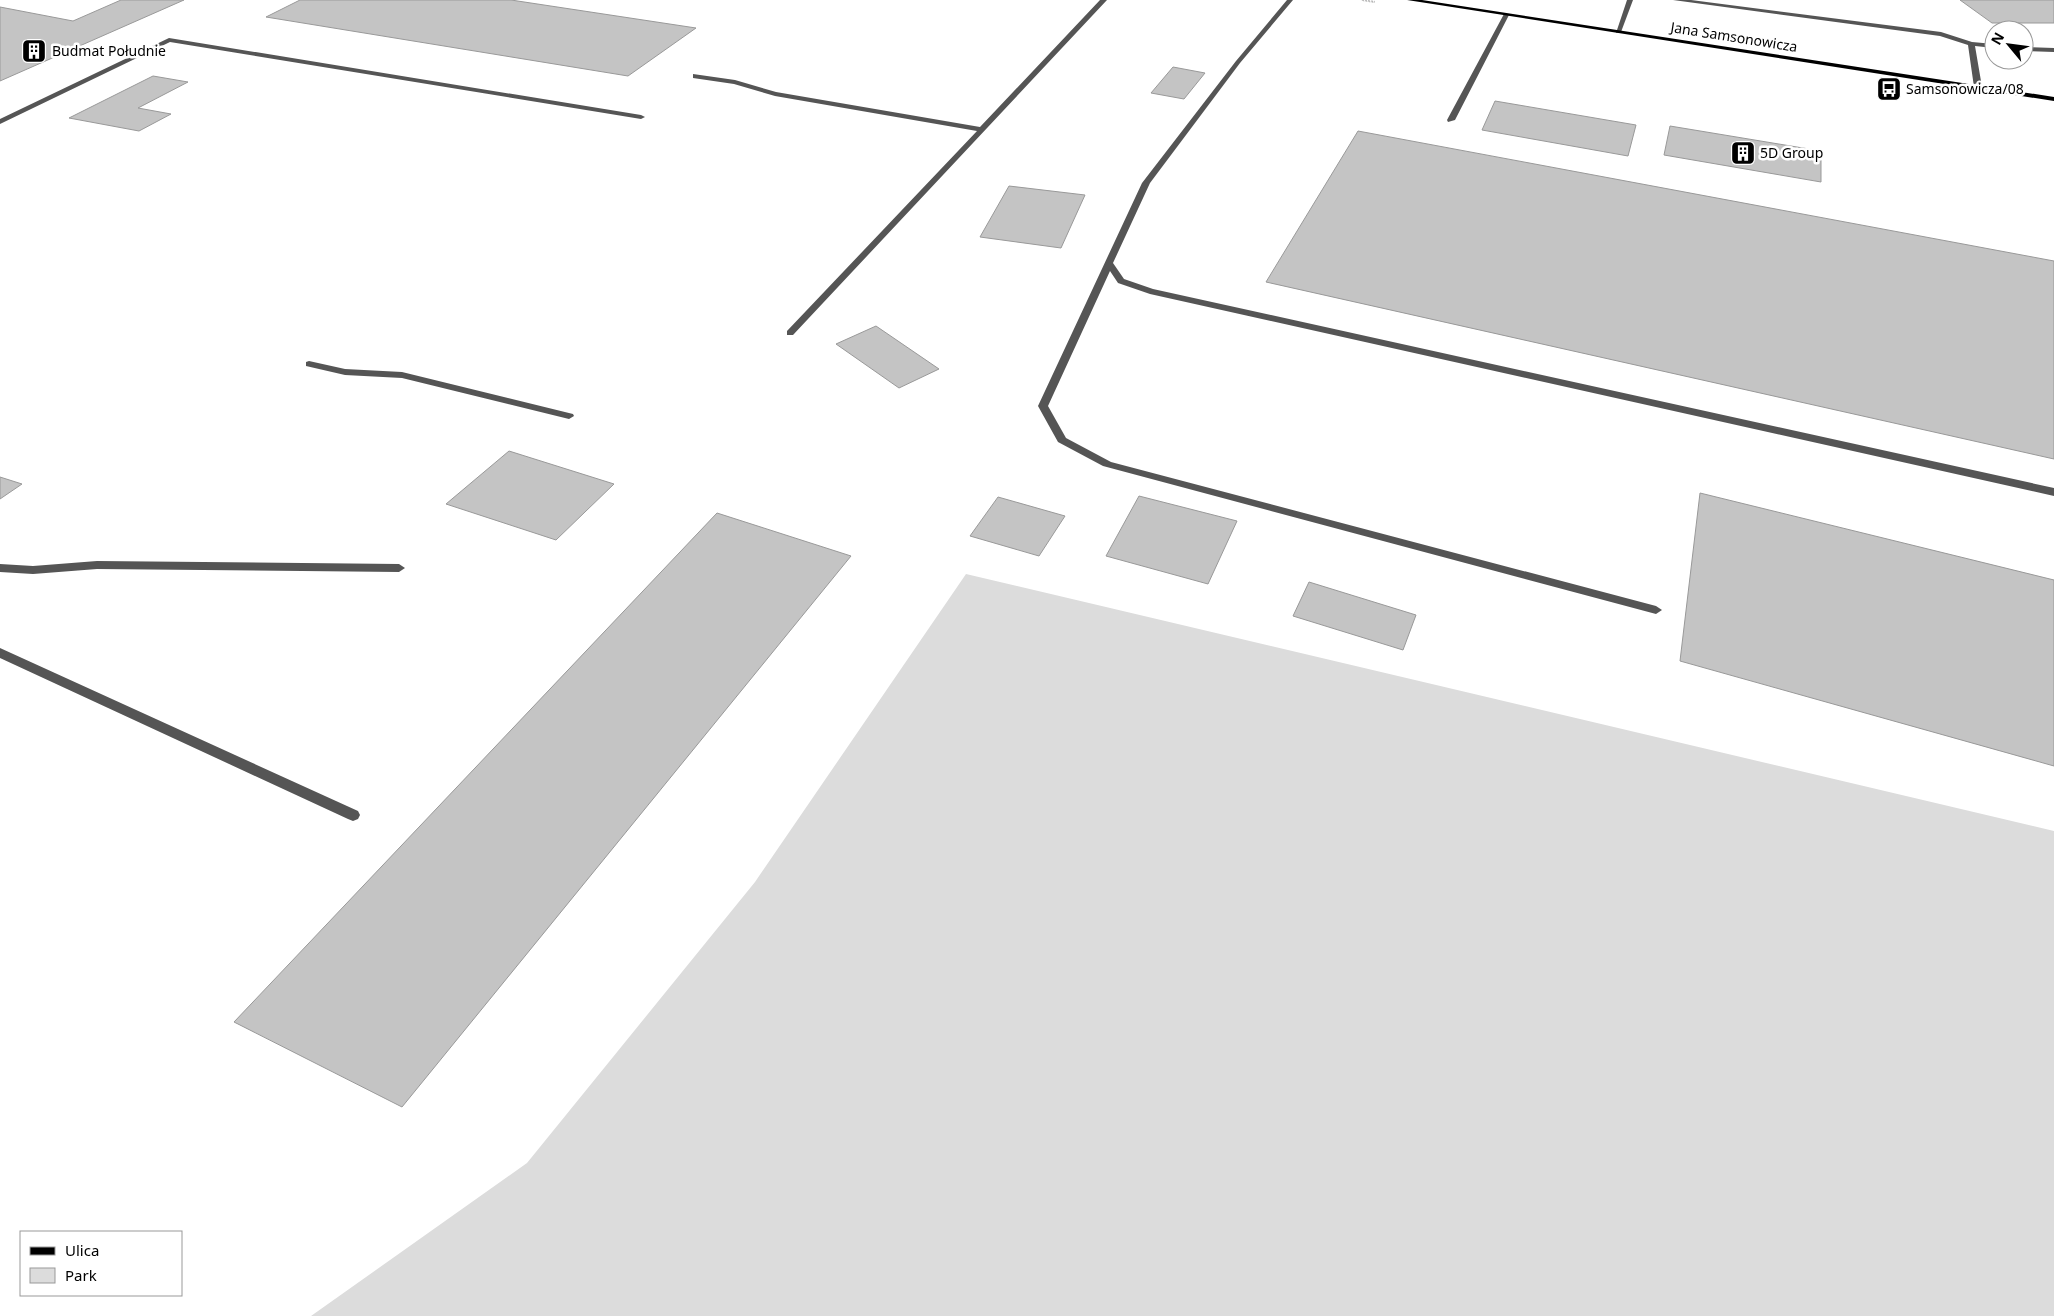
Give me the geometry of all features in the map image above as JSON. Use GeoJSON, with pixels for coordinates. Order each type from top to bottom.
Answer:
{"type":"FeatureCollection","features":[{"type":"Feature","properties":{"kind":"main road","name":"Jana Samsonowicza"},"geometry":{"type":"LineString","coordinates":[[1410,0],[2054,99]]}},
{"type":"Feature","properties":{"kind":"lane"},"geometry":{"type":"LineString","coordinates":[[790,333],[980,129],[1104,0]]}},
{"type":"Feature","properties":{"kind":"lane"},"geometry":{"type":"LineString","coordinates":[[1288,0],[1146,183],[1042,406],[1062,440],[1107,464],[1656,610]]}},
{"type":"Feature","properties":{"kind":"lane"},"geometry":{"type":"LineString","coordinates":[[1618,32],[1630,0]]}},
{"type":"Feature","properties":{"kind":"lane"},"geometry":{"type":"LineString","coordinates":[[1676,0],[1941,34],[1971,44],[1984,45]]}},
{"type":"Feature","properties":{"kind":"lane"},"geometry":{"type":"LineString","coordinates":[[1451,120],[1506,14]]}},
{"type":"Feature","properties":{"kind":"lane"},"geometry":{"type":"LineString","coordinates":[[0,122],[169,40],[640,117]]}},
{"type":"Feature","properties":{"kind":"lane"},"geometry":{"type":"LineString","coordinates":[[1971,44],[1978,88]]}},
{"type":"Feature","properties":{"kind":"lane"},"geometry":{"type":"LineString","coordinates":[[2034,49],[2054,50]]}},
{"type":"Feature","properties":{"kind":"lane"},"geometry":{"type":"LineString","coordinates":[[696,76],[735,82],[775,94],[980,129]]}},
{"type":"Feature","properties":{"kind":"lane"},"geometry":{"type":"LineString","coordinates":[[1109,263],[1121,281],[1150,291],[2054,492]]}},
{"type":"Feature","properties":{"kind":"lane"},"geometry":{"type":"LineString","coordinates":[[309,364],[345,372],[402,375],[569,416]]}},
{"type":"Feature","properties":{"kind":"lane"},"geometry":{"type":"LineString","coordinates":[[0,568],[33,570],[97,565],[399,568]]}},
{"type":"Feature","properties":{"kind":"lane"},"geometry":{"type":"LineString","coordinates":[[0,653],[353,815]]}},
{"type":"Feature","properties":{"kind":"green space"},"geometry":{"type":"Polygon","coordinates":[[[966,574],[2054,831],[2054,1316],[311,1316],[527,1163],[755,882],[966,574]]]}},
{"type":"Feature","properties":{"kind":"building","name":"Budmat Południe"},"geometry":{"type":"Polygon","coordinates":[[[121,0],[184,0],[0,81],[0,7],[73,21],[121,0]]]}},
{"type":"Feature","properties":{"kind":"building"},"geometry":{"type":"Polygon","coordinates":[[[300,0],[511,0],[696,28],[628,76],[266,17],[300,0]]]}},
{"type":"Feature","properties":{"kind":"building"},"geometry":{"type":"Polygon","coordinates":[[[1960,0],[2054,0],[2054,23],[2034,23],[2034,20],[1988,20],[1960,0]]]}},
{"type":"Feature","properties":{"kind":"building"},"geometry":{"type":"Polygon","coordinates":[[[1173,67],[1205,73],[1184,99],[1151,93],[1173,67]]]}},
{"type":"Feature","properties":{"kind":"building"},"geometry":{"type":"Polygon","coordinates":[[[153,76],[188,82],[138,108],[171,114],[139,131],[69,118],[153,76]]]}},
{"type":"Feature","properties":{"kind":"building"},"geometry":{"type":"Polygon","coordinates":[[[1495,101],[1636,125],[1628,156],[1482,130],[1495,101]]]}},
{"type":"Feature","properties":{"kind":"building","name":"5D Group"},"geometry":{"type":"Polygon","coordinates":[[[1670,126],[1821,151],[1821,182],[1664,155],[1670,126]]]}},
{"type":"Feature","properties":{"kind":"building"},"geometry":{"type":"Polygon","coordinates":[[[1358,131],[2054,261],[2054,459],[1266,282],[1358,131]]]}},
{"type":"Feature","properties":{"kind":"building"},"geometry":{"type":"Polygon","coordinates":[[[1009,186],[1085,195],[1061,248],[980,237],[1009,186]]]}},
{"type":"Feature","properties":{"kind":"building"},"geometry":{"type":"Polygon","coordinates":[[[876,326],[939,369],[899,388],[836,344],[876,326]]]}},
{"type":"Feature","properties":{"kind":"building"},"geometry":{"type":"Polygon","coordinates":[[[509,451],[614,484],[556,540],[446,504],[509,451]]]}},
{"type":"Feature","properties":{"kind":"building"},"geometry":{"type":"Polygon","coordinates":[[[0,477],[22,484],[0,499],[0,477]]]}},
{"type":"Feature","properties":{"kind":"building"},"geometry":{"type":"Polygon","coordinates":[[[1700,493],[2054,580],[2054,766],[1680,661],[1700,493]]]}},
{"type":"Feature","properties":{"kind":"building"},"geometry":{"type":"Polygon","coordinates":[[[1139,496],[1237,521],[1208,584],[1106,556],[1139,496]]]}},
{"type":"Feature","properties":{"kind":"building"},"geometry":{"type":"Polygon","coordinates":[[[998,497],[1065,516],[1039,556],[970,536],[998,497]]]}},
{"type":"Feature","properties":{"kind":"building"},"geometry":{"type":"Polygon","coordinates":[[[717,513],[851,556],[402,1107],[234,1022],[717,513]]]}},
{"type":"Feature","properties":{"kind":"building"},"geometry":{"type":"Polygon","coordinates":[[[1309,582],[1416,615],[1403,650],[1293,616],[1309,582]]]}},
{"type":"Feature","properties":{"kind":"place","name":"Budmat Południe"},"geometry":{"type":"Point","coordinates":[34,51]}},
{"type":"Feature","properties":{"kind":"place","name":"Samsonowicza/08"},"geometry":{"type":"Point","coordinates":[1889,89]}},
{"type":"Feature","properties":{"kind":"place","name":"5D Group"},"geometry":{"type":"Point","coordinates":[1743,153]}}]}
